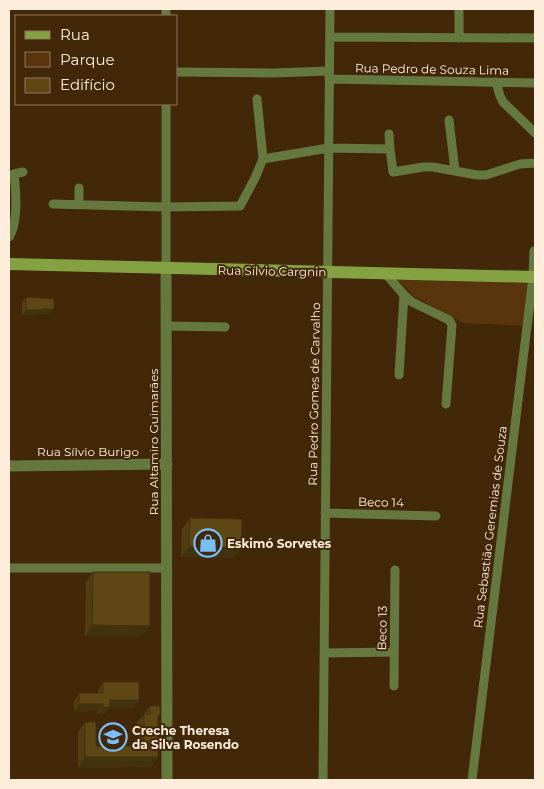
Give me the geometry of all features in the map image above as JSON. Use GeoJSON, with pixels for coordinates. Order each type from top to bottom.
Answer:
{"type":"FeatureCollection","features":[{"type":"Feature","properties":{"kind":"main road","name":"Rua Sílvio Cargnin"},"geometry":{"type":"LineString","coordinates":[[9,264],[534,277]]}},
{"type":"Feature","properties":{"kind":"street","name":"Rua Pedro Gomes de Carvalho"},"geometry":{"type":"LineString","coordinates":[[323,780],[330,9]]}},
{"type":"Feature","properties":{"kind":"street"},"geometry":{"type":"LineString","coordinates":[[459,9],[459,38]]}},
{"type":"Feature","properties":{"kind":"street"},"geometry":{"type":"LineString","coordinates":[[330,38],[535,38]]}},
{"type":"Feature","properties":{"kind":"street","name":"Rua Pedro de Souza Lima"},"geometry":{"type":"LineString","coordinates":[[178,72],[273,73],[535,83]]}},
{"type":"Feature","properties":{"kind":"street"},"geometry":{"type":"LineString","coordinates":[[496,82],[503,102],[535,133]]}},
{"type":"Feature","properties":{"kind":"street"},"geometry":{"type":"LineString","coordinates":[[53,204],[166,207],[240,206],[263,159],[257,99]]}},
{"type":"Feature","properties":{"kind":"street","name":"Rua Altamiro Guimarães"},"geometry":{"type":"LineString","coordinates":[[166,105],[167,780]]}},
{"type":"Feature","properties":{"kind":"street"},"geometry":{"type":"LineString","coordinates":[[449,120],[455,171]]}},
{"type":"Feature","properties":{"kind":"street"},"geometry":{"type":"LineString","coordinates":[[389,134],[393,172],[424,167],[442,168],[477,176],[520,164],[535,163]]}},
{"type":"Feature","properties":{"kind":"street"},"geometry":{"type":"LineString","coordinates":[[263,159],[329,148],[390,149]]}},
{"type":"Feature","properties":{"kind":"street"},"geometry":{"type":"LineString","coordinates":[[9,237],[14,225],[18,173]]}},
{"type":"Feature","properties":{"kind":"street"},"geometry":{"type":"LineString","coordinates":[[80,188],[80,205]]}},
{"type":"Feature","properties":{"kind":"street","name":"Rua Sebastião Geremias de Souza"},"geometry":{"type":"LineString","coordinates":[[472,780],[534,277],[534,251]]}},
{"type":"Feature","properties":{"kind":"street"},"geometry":{"type":"LineString","coordinates":[[386,274],[412,302],[451,322],[446,404]]}},
{"type":"Feature","properties":{"kind":"street"},"geometry":{"type":"LineString","coordinates":[[399,375],[404,295]]}},
{"type":"Feature","properties":{"kind":"street"},"geometry":{"type":"LineString","coordinates":[[166,326],[225,327]]}},
{"type":"Feature","properties":{"kind":"street","name":"Rua Sílvio Burigo"},"geometry":{"type":"LineString","coordinates":[[9,466],[166,464]]}},
{"type":"Feature","properties":{"kind":"street","name":"Beco 14"},"geometry":{"type":"LineString","coordinates":[[325,513],[436,516]]}},
{"type":"Feature","properties":{"kind":"street"},"geometry":{"type":"LineString","coordinates":[[9,568],[167,568]]}},
{"type":"Feature","properties":{"kind":"street","name":"Beco 13"},"geometry":{"type":"LineString","coordinates":[[394,686],[395,570]]}},
{"type":"Feature","properties":{"kind":"street"},"geometry":{"type":"LineString","coordinates":[[324,652],[394,652]]}},
{"type":"Feature","properties":{"kind":"green space"},"geometry":{"type":"Polygon","coordinates":[[[398,280],[528,283],[523,326],[463,323],[415,297],[398,280]]]}},
{"type":"Feature","properties":{"kind":"building"},"geometry":{"type":"Polygon","coordinates":[[[26,297],[54,299],[54,309],[26,310],[26,297]]]}},
{"type":"Feature","properties":{"kind":"building"},"geometry":{"type":"Polygon","coordinates":[[[190,518],[242,519],[241,548],[189,546],[190,518]]]}},
{"type":"Feature","properties":{"kind":"building"},"geometry":{"type":"Polygon","coordinates":[[[93,572],[150,572],[150,626],[92,625],[93,572]]]}},
{"type":"Feature","properties":{"kind":"building"},"geometry":{"type":"Polygon","coordinates":[[[103,682],[139,682],[139,700],[110,700],[110,707],[103,707],[103,704],[79,704],[79,693],[103,693],[103,682]]]}},
{"type":"Feature","properties":{"kind":"building"},"geometry":{"type":"Polygon","coordinates":[[[150,706],[160,706],[160,716],[158,716],[158,757],[85,757],[85,722],[96,722],[96,746],[144,746],[144,714],[150,714],[150,706]]]}},
{"type":"Feature","properties":{"kind":"place","name":"Eskimó Sorvetes"},"geometry":{"type":"Point","coordinates":[208,543]}},
{"type":"Feature","properties":{"kind":"place","name":"Creche Theresa da Silva Rosendo"},"geometry":{"type":"Point","coordinates":[113,737]}}]}
